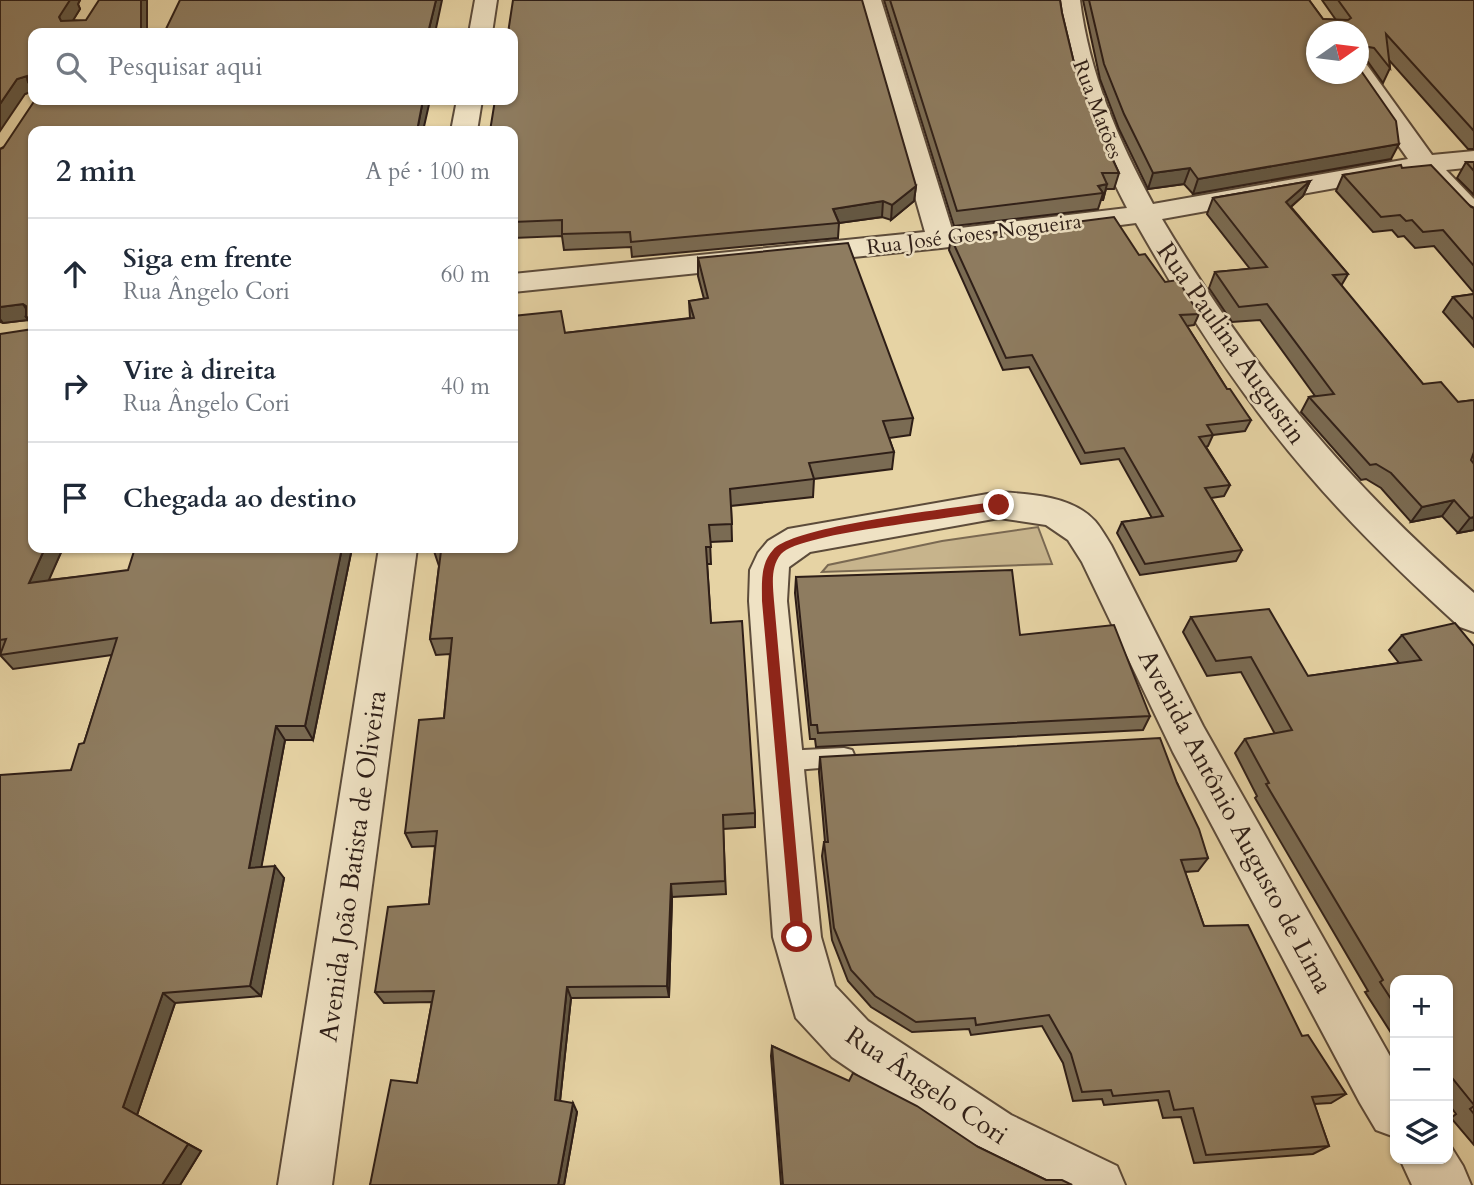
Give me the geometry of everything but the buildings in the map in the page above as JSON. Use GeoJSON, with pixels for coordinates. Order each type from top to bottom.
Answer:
{"type":"FeatureCollection","features":[{"type":"Feature","properties":{"kind":"street"},"geometry":{"type":"LineString","coordinates":[[482,28],[486,0]]}},
{"type":"Feature","properties":{"kind":"street"},"geometry":{"type":"LineString","coordinates":[[870,0],[941,239]]}},
{"type":"Feature","properties":{"kind":"street","name":"Rua Matões"},"geometry":{"type":"LineString","coordinates":[[1069,0],[1075,49],[1091,98],[1126,180],[1144,214]]}},
{"type":"Feature","properties":{"kind":"street"},"geometry":{"type":"LineString","coordinates":[[1369,84],[1425,164],[1474,215]]}},
{"type":"Feature","properties":{"kind":"street"},"geometry":{"type":"LineString","coordinates":[[465,126],[468,105]]}},
{"type":"Feature","properties":{"kind":"street","name":"Rua José Goes Nogueira"},"geometry":{"type":"LineString","coordinates":[[518,282],[941,239],[1144,214],[1425,164],[1474,159]]}},
{"type":"Feature","properties":{"kind":"street","name":"Rua Paulina Augustin"},"geometry":{"type":"LineString","coordinates":[[1144,214],[1168,256],[1270,406],[1361,509],[1425,573],[1474,616]]}},
{"type":"Feature","properties":{"kind":"street","name":"Rua Ângelo Cori"},"geometry":{"type":"LineString","coordinates":[[1082,530],[1059,515],[1035,508],[999,505],[801,539],[777,551],[767,573],[797,937],[814,1000],[850,1039],[981,1126],[1098,1185]]}},
{"type":"Feature","properties":{"kind":"street","name":"Avenida Antônio Augusto de Lima"},"geometry":{"type":"LineString","coordinates":[[1082,530],[1098,555],[1174,740],[1390,1103]]}},
{"type":"Feature","properties":{"kind":"street","name":"Avenida João Batista de Oliveira"},"geometry":{"type":"LineString","coordinates":[[304,1185],[397,553]]}},
{"type":"Feature","properties":{"kind":"street"},"geometry":{"type":"LineString","coordinates":[[1430,1164],[1444,1185]]}},
{"type":"Feature","properties":{"kind":"lane"},"geometry":{"type":"LineString","coordinates":[[783,761],[867,756]]}},
{"type":"Feature","properties":{"kind":"shaded area"},"geometry":{"type":"Polygon","coordinates":[[[1038,527],[1052,564],[822,572],[828,565],[942,541],[1038,527]]]}},
{"type":"Feature","properties":{"kind":"route"},"geometry":{"type":"LineString","coordinates":[[797,937],[768,601],[767,573],[777,551],[801,539],[836,531],[999,505]]}}]}
